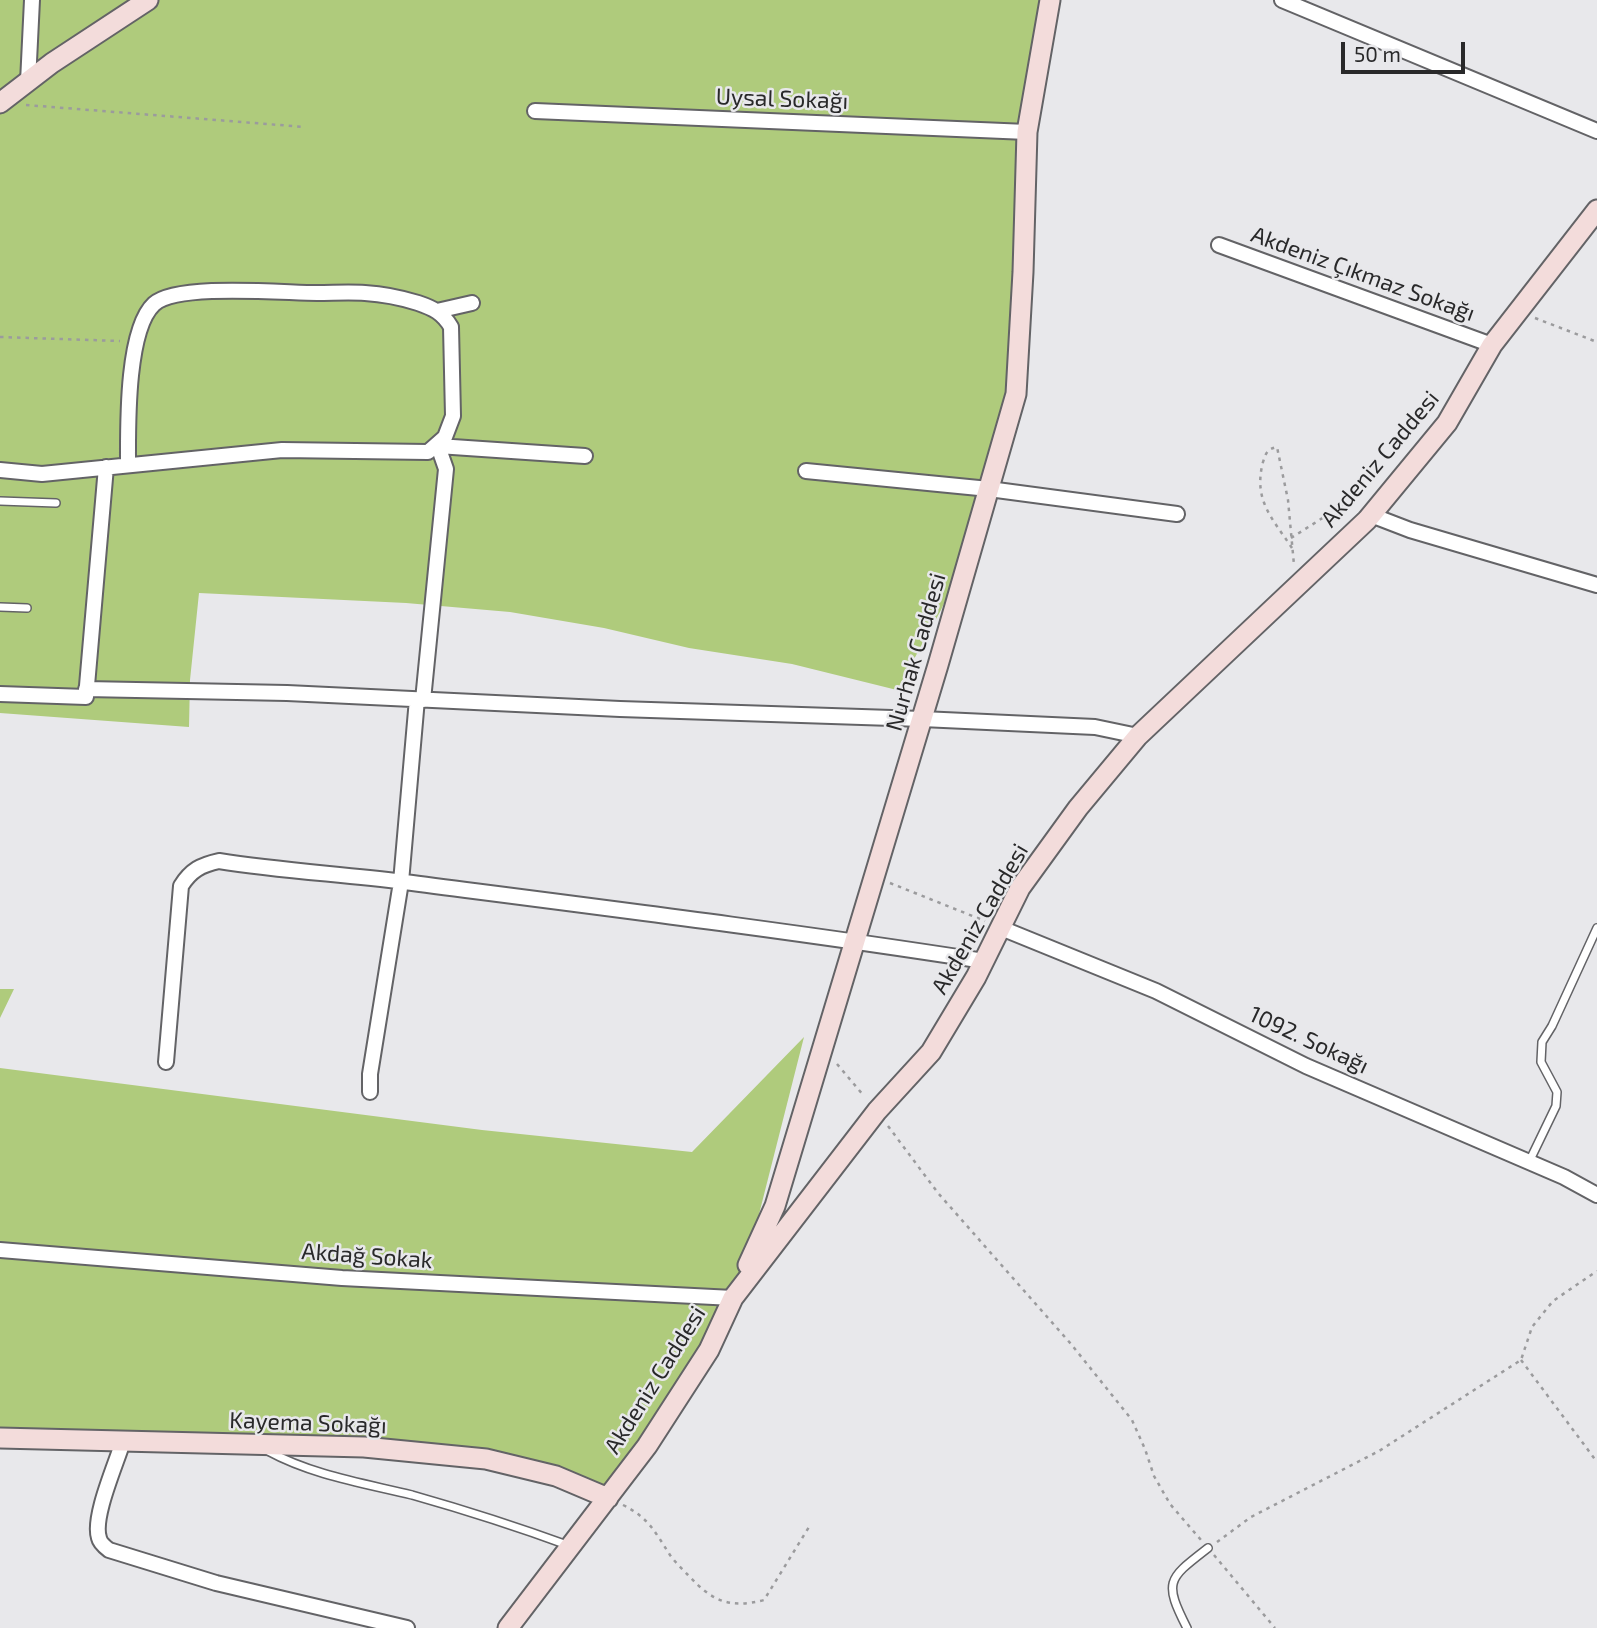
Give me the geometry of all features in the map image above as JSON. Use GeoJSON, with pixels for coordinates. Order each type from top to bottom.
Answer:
{"type":"FeatureCollection","features":[{"type":"Feature","properties":{"kind":"street"},"geometry":{"type":"LineString","coordinates":[[28,82],[32,0]]}},
{"type":"Feature","properties":{"kind":"street"},"geometry":{"type":"LineString","coordinates":[[0,103],[52,63],[148,0]]}},
{"type":"Feature","properties":{"kind":"street","name":"Nurhak Caddesi"},"geometry":{"type":"LineString","coordinates":[[733,1298],[775,1206],[922,719],[1016,394],[1027,132],[1050,0]]}},
{"type":"Feature","properties":{"kind":"street"},"geometry":{"type":"LineString","coordinates":[[1282,0],[1597,131]]}},
{"type":"Feature","properties":{"kind":"street","name":"Uysal Sokağı"},"geometry":{"type":"LineString","coordinates":[[535,111],[1027,132]]}},
{"type":"Feature","properties":{"kind":"street","name":"Akdeniz Caddesi"},"geometry":{"type":"LineString","coordinates":[[508,1628],[648,1447],[709,1349],[733,1298],[877,1111],[931,1052],[984,961],[1020,888],[1078,808],[1138,736],[1371,515],[1447,423],[1492,345],[1597,210]]}},
{"type":"Feature","properties":{"kind":"street","name":"Akdeniz Çıkmaz Sokağı"},"geometry":{"type":"LineString","coordinates":[[1219,246],[1492,345]]}},
{"type":"Feature","properties":{"kind":"street"},"geometry":{"type":"LineString","coordinates":[[0,470],[42,474],[282,450],[428,452],[438,446],[445,437],[453,415],[451,327],[438,311],[416,303],[368,293],[210,291],[162,298],[146,314],[128,390],[128,465]]}},
{"type":"Feature","properties":{"kind":"street"},"geometry":{"type":"LineString","coordinates":[[438,311],[472,303]]}},
{"type":"Feature","properties":{"kind":"street"},"geometry":{"type":"LineString","coordinates":[[438,446],[585,456]]}},
{"type":"Feature","properties":{"kind":"street"},"geometry":{"type":"LineString","coordinates":[[370,1092],[370,1074],[401,882],[446,469],[438,446]]}},
{"type":"Feature","properties":{"kind":"street"},"geometry":{"type":"LineString","coordinates":[[0,694],[86,697],[106,467]]}},
{"type":"Feature","properties":{"kind":"street"},"geometry":{"type":"LineString","coordinates":[[806,471],[989,489],[1177,514]]}},
{"type":"Feature","properties":{"kind":"street"},"geometry":{"type":"LineString","coordinates":[[1371,515],[1410,530],[1597,585]]}},
{"type":"Feature","properties":{"kind":"street"},"geometry":{"type":"LineString","coordinates":[[86,689],[287,693],[922,719],[1095,727],[1138,736]]}},
{"type":"Feature","properties":{"kind":"street"},"geometry":{"type":"LineString","coordinates":[[166,1062],[181,886],[188,874],[205,864],[219,862],[401,882],[855,941],[984,961]]}},
{"type":"Feature","properties":{"kind":"street","name":"1092. Sokağı"},"geometry":{"type":"LineString","coordinates":[[1001,928],[1156,991],[1306,1066],[1529,1162],[1597,1195]]}},
{"type":"Feature","properties":{"kind":"street","name":"Akdağ Sokak"},"geometry":{"type":"LineString","coordinates":[[0,1250],[342,1278],[733,1298]]}},
{"type":"Feature","properties":{"kind":"street","name":"Kayema Sokağı"},"geometry":{"type":"LineString","coordinates":[[0,1438],[364,1447],[486,1460],[556,1476],[608,1498]]}},
{"type":"Feature","properties":{"kind":"street"},"geometry":{"type":"LineString","coordinates":[[123,1441],[111,1472],[97,1524],[99,1539],[109,1550],[216,1583],[407,1628]]}},
{"type":"Feature","properties":{"kind":"lane"},"geometry":{"type":"LineString","coordinates":[[0,501],[56,503]]}},
{"type":"Feature","properties":{"kind":"lane"},"geometry":{"type":"LineString","coordinates":[[0,607],[27,608]]}},
{"type":"Feature","properties":{"kind":"lane"},"geometry":{"type":"LineString","coordinates":[[1529,1162],[1556,1107],[1556,1091],[1541,1062],[1542,1042],[1552,1027],[1597,928]]}},
{"type":"Feature","properties":{"kind":"lane"},"geometry":{"type":"LineString","coordinates":[[259,1446],[291,1463],[415,1496],[571,1546]]}},
{"type":"Feature","properties":{"kind":"lane"},"geometry":{"type":"LineString","coordinates":[[1187,1628],[1173,1598],[1174,1579],[1179,1571],[1208,1548]]}},
{"type":"Feature","properties":{"kind":"path"},"geometry":{"type":"LineString","coordinates":[[0,103],[305,127]]}},
{"type":"Feature","properties":{"kind":"path"},"geometry":{"type":"LineString","coordinates":[[1519,312],[1597,342]]}},
{"type":"Feature","properties":{"kind":"path"},"geometry":{"type":"LineString","coordinates":[[0,337],[138,342]]}},
{"type":"Feature","properties":{"kind":"path"},"geometry":{"type":"LineString","coordinates":[[1274,447],[1277,447],[1288,500],[1292,538],[1292,548],[1266,510],[1260,493],[1264,457],[1268,450],[1274,447]]}},
{"type":"Feature","properties":{"kind":"path"},"geometry":{"type":"LineString","coordinates":[[1292,538],[1343,505]]}},
{"type":"Feature","properties":{"kind":"path"},"geometry":{"type":"LineString","coordinates":[[873,876],[1001,928]]}},
{"type":"Feature","properties":{"kind":"path"},"geometry":{"type":"LineString","coordinates":[[824,1048],[877,1111],[938,1193],[1070,1344],[1132,1420],[1146,1449],[1154,1476],[1170,1504],[1275,1628]]}},
{"type":"Feature","properties":{"kind":"path"},"geometry":{"type":"LineString","coordinates":[[1208,1548],[1251,1517],[1380,1451],[1521,1360],[1532,1327],[1553,1301],[1597,1271]]}},
{"type":"Feature","properties":{"kind":"path"},"geometry":{"type":"LineString","coordinates":[[1521,1360],[1597,1461]]}},
{"type":"Feature","properties":{"kind":"path"},"geometry":{"type":"LineString","coordinates":[[608,1498],[635,1511],[656,1531],[671,1557],[702,1591],[732,1604],[764,1600],[809,1527]]}},
{"type":"Feature","properties":{"kind":"green space"},"geometry":{"type":"Polygon","coordinates":[[[0,0],[1052,0],[1029,118],[1019,350],[960,568],[941,610],[897,690],[792,664],[689,648],[604,628],[510,612],[406,603],[199,593],[190,680],[189,727],[0,713],[0,0]]]}},
{"type":"Feature","properties":{"kind":"green space"},"geometry":{"type":"Polygon","coordinates":[[[0,989],[14,989],[0,1018],[0,989]]]}},
{"type":"Feature","properties":{"kind":"green space"},"geometry":{"type":"Polygon","coordinates":[[[804,1037],[738,1297],[609,1498],[503,1460],[0,1437],[0,1068],[482,1130],[692,1152],[804,1037]]]}}]}
